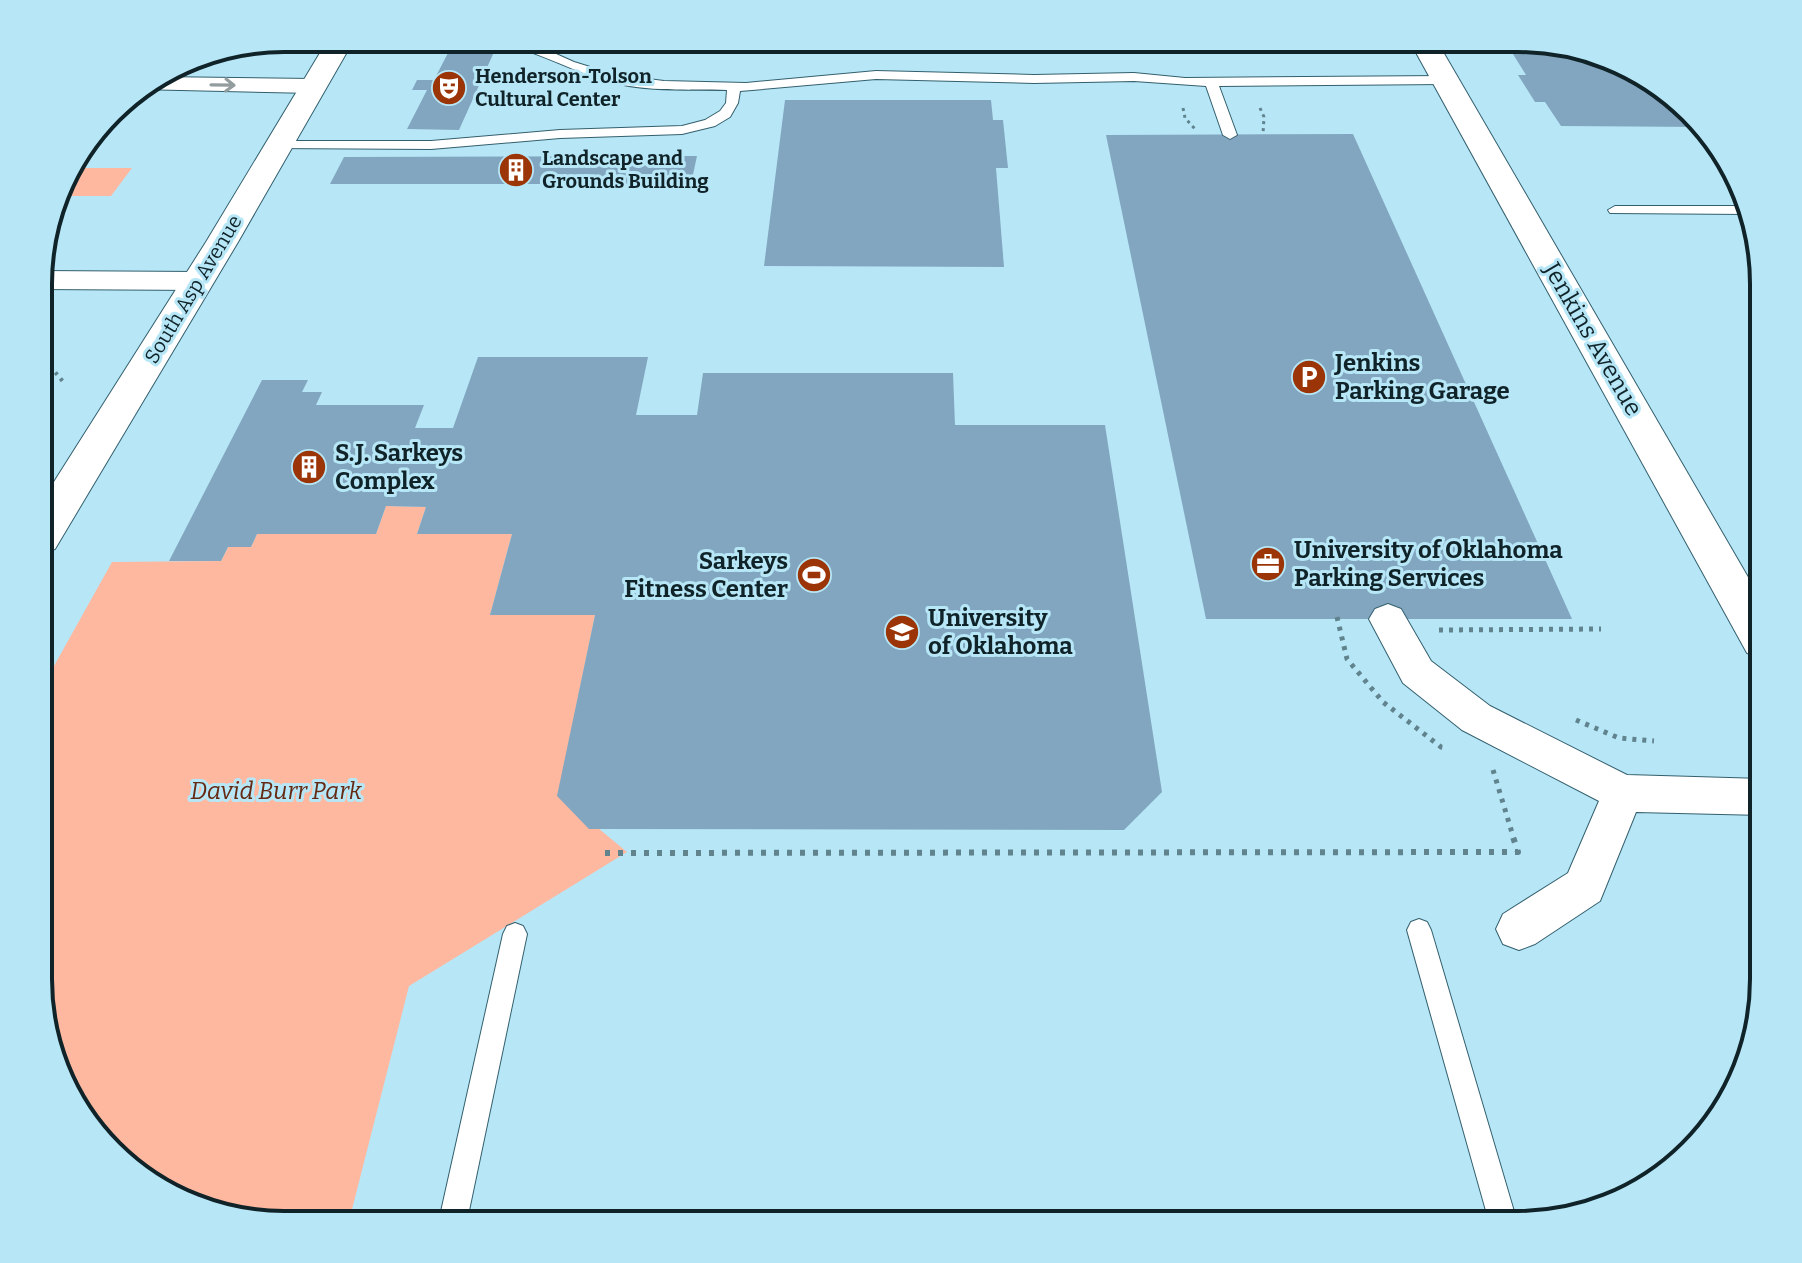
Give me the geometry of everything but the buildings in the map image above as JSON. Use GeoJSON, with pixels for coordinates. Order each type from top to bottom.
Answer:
{"type":"FeatureCollection","features":[{"type":"Feature","properties":{"kind":"street","name":"South Asp Avenue"},"geometry":{"type":"LineString","coordinates":[[52,519],[199,281],[333,52]]}},
{"type":"Feature","properties":{"kind":"street","name":"Jenkins Avenue"},"geometry":{"type":"LineString","coordinates":[[1429,52],[1750,618]]}},
{"type":"Feature","properties":{"kind":"street"},"geometry":{"type":"LineString","coordinates":[[166,84],[312,86]]}},
{"type":"Feature","properties":{"kind":"street"},"geometry":{"type":"LineString","coordinates":[[52,280],[199,281]]}},
{"type":"Feature","properties":{"kind":"street"},"geometry":{"type":"LineString","coordinates":[[1388,619],[1417,672],[1476,718],[1623,793],[1750,797]]}},
{"type":"Feature","properties":{"kind":"street"},"geometry":{"type":"LineString","coordinates":[[1519,929],[1584,887],[1623,793]]}},
{"type":"Feature","properties":{"kind":"lane"},"geometry":{"type":"LineString","coordinates":[[541,52],[614,79],[664,85],[734,87],[876,75],[1034,79],[1134,77],[1211,82],[1444,80]]}},
{"type":"Feature","properties":{"kind":"lane"},"geometry":{"type":"LineString","coordinates":[[1211,82],[1230,135]]}},
{"type":"Feature","properties":{"kind":"lane"},"geometry":{"type":"LineString","coordinates":[[278,145],[431,145],[560,134],[682,130],[710,123],[725,114],[732,103],[734,87]]}},
{"type":"Feature","properties":{"kind":"lane"},"geometry":{"type":"LineString","coordinates":[[1615,210],[1737,210]]}},
{"type":"Feature","properties":{"kind":"lane"},"geometry":{"type":"LineString","coordinates":[[1419,930],[1500,1211]]}},
{"type":"Feature","properties":{"kind":"lane"},"geometry":{"type":"LineString","coordinates":[[455,1211],[515,934]]}},
{"type":"Feature","properties":{"kind":"path"},"geometry":{"type":"LineString","coordinates":[[1181,100],[1185,118],[1198,135]]}},
{"type":"Feature","properties":{"kind":"path"},"geometry":{"type":"LineString","coordinates":[[1257,100],[1264,117],[1263,134]]}},
{"type":"Feature","properties":{"kind":"path"},"geometry":{"type":"LineString","coordinates":[[53,368],[65,384]]}},
{"type":"Feature","properties":{"kind":"path"},"geometry":{"type":"LineString","coordinates":[[1337,617],[1347,659],[1383,702],[1441,747],[1453,748]]}},
{"type":"Feature","properties":{"kind":"path"},"geometry":{"type":"LineString","coordinates":[[1444,640],[1438,630],[1601,629]]}},
{"type":"Feature","properties":{"kind":"path"},"geometry":{"type":"LineString","coordinates":[[1566,716],[1619,738],[1654,741]]}},
{"type":"Feature","properties":{"kind":"path"},"geometry":{"type":"LineString","coordinates":[[605,853],[1518,852],[1490,759]]}},
{"type":"Feature","properties":{"kind":"green space"},"geometry":{"type":"Polygon","coordinates":[[[83,168],[132,168],[111,196],[70,196],[83,168]]]}},
{"type":"Feature","properties":{"kind":"green space","name":"David Burr Park"},"geometry":{"type":"Polygon","coordinates":[[[386,506],[426,507],[417,534],[512,534],[490,615],[595,615],[558,795],[627,852],[409,986],[352,1211],[269,1211],[239,1207],[195,1193],[143,1163],[100,1120],[70,1068],[56,1024],[52,994],[52,670],[112,562],[221,561],[228,547],[251,547],[257,534],[376,534],[386,506]]]}},
{"type":"Feature","properties":{"kind":"place","name":"Henderson-Tolson Cultural Center"},"geometry":{"type":"Point","coordinates":[449,88]}},
{"type":"Feature","properties":{"kind":"place","name":"Landscape and Grounds Building"},"geometry":{"type":"Point","coordinates":[516,170]}},
{"type":"Feature","properties":{"kind":"place","name":"Jenkins Parking Garage"},"geometry":{"type":"Point","coordinates":[1309,377]}},
{"type":"Feature","properties":{"kind":"place","name":"S.J. Sarkeys Complex"},"geometry":{"type":"Point","coordinates":[309,467]}},
{"type":"Feature","properties":{"kind":"place","name":"University of Oklahoma Parking Services"},"geometry":{"type":"Point","coordinates":[1268,564]}},
{"type":"Feature","properties":{"kind":"place","name":"Sarkeys Fitness Center"},"geometry":{"type":"Point","coordinates":[814,575]}},
{"type":"Feature","properties":{"kind":"place","name":"University of Oklahoma"},"geometry":{"type":"Point","coordinates":[902,632]}}]}
